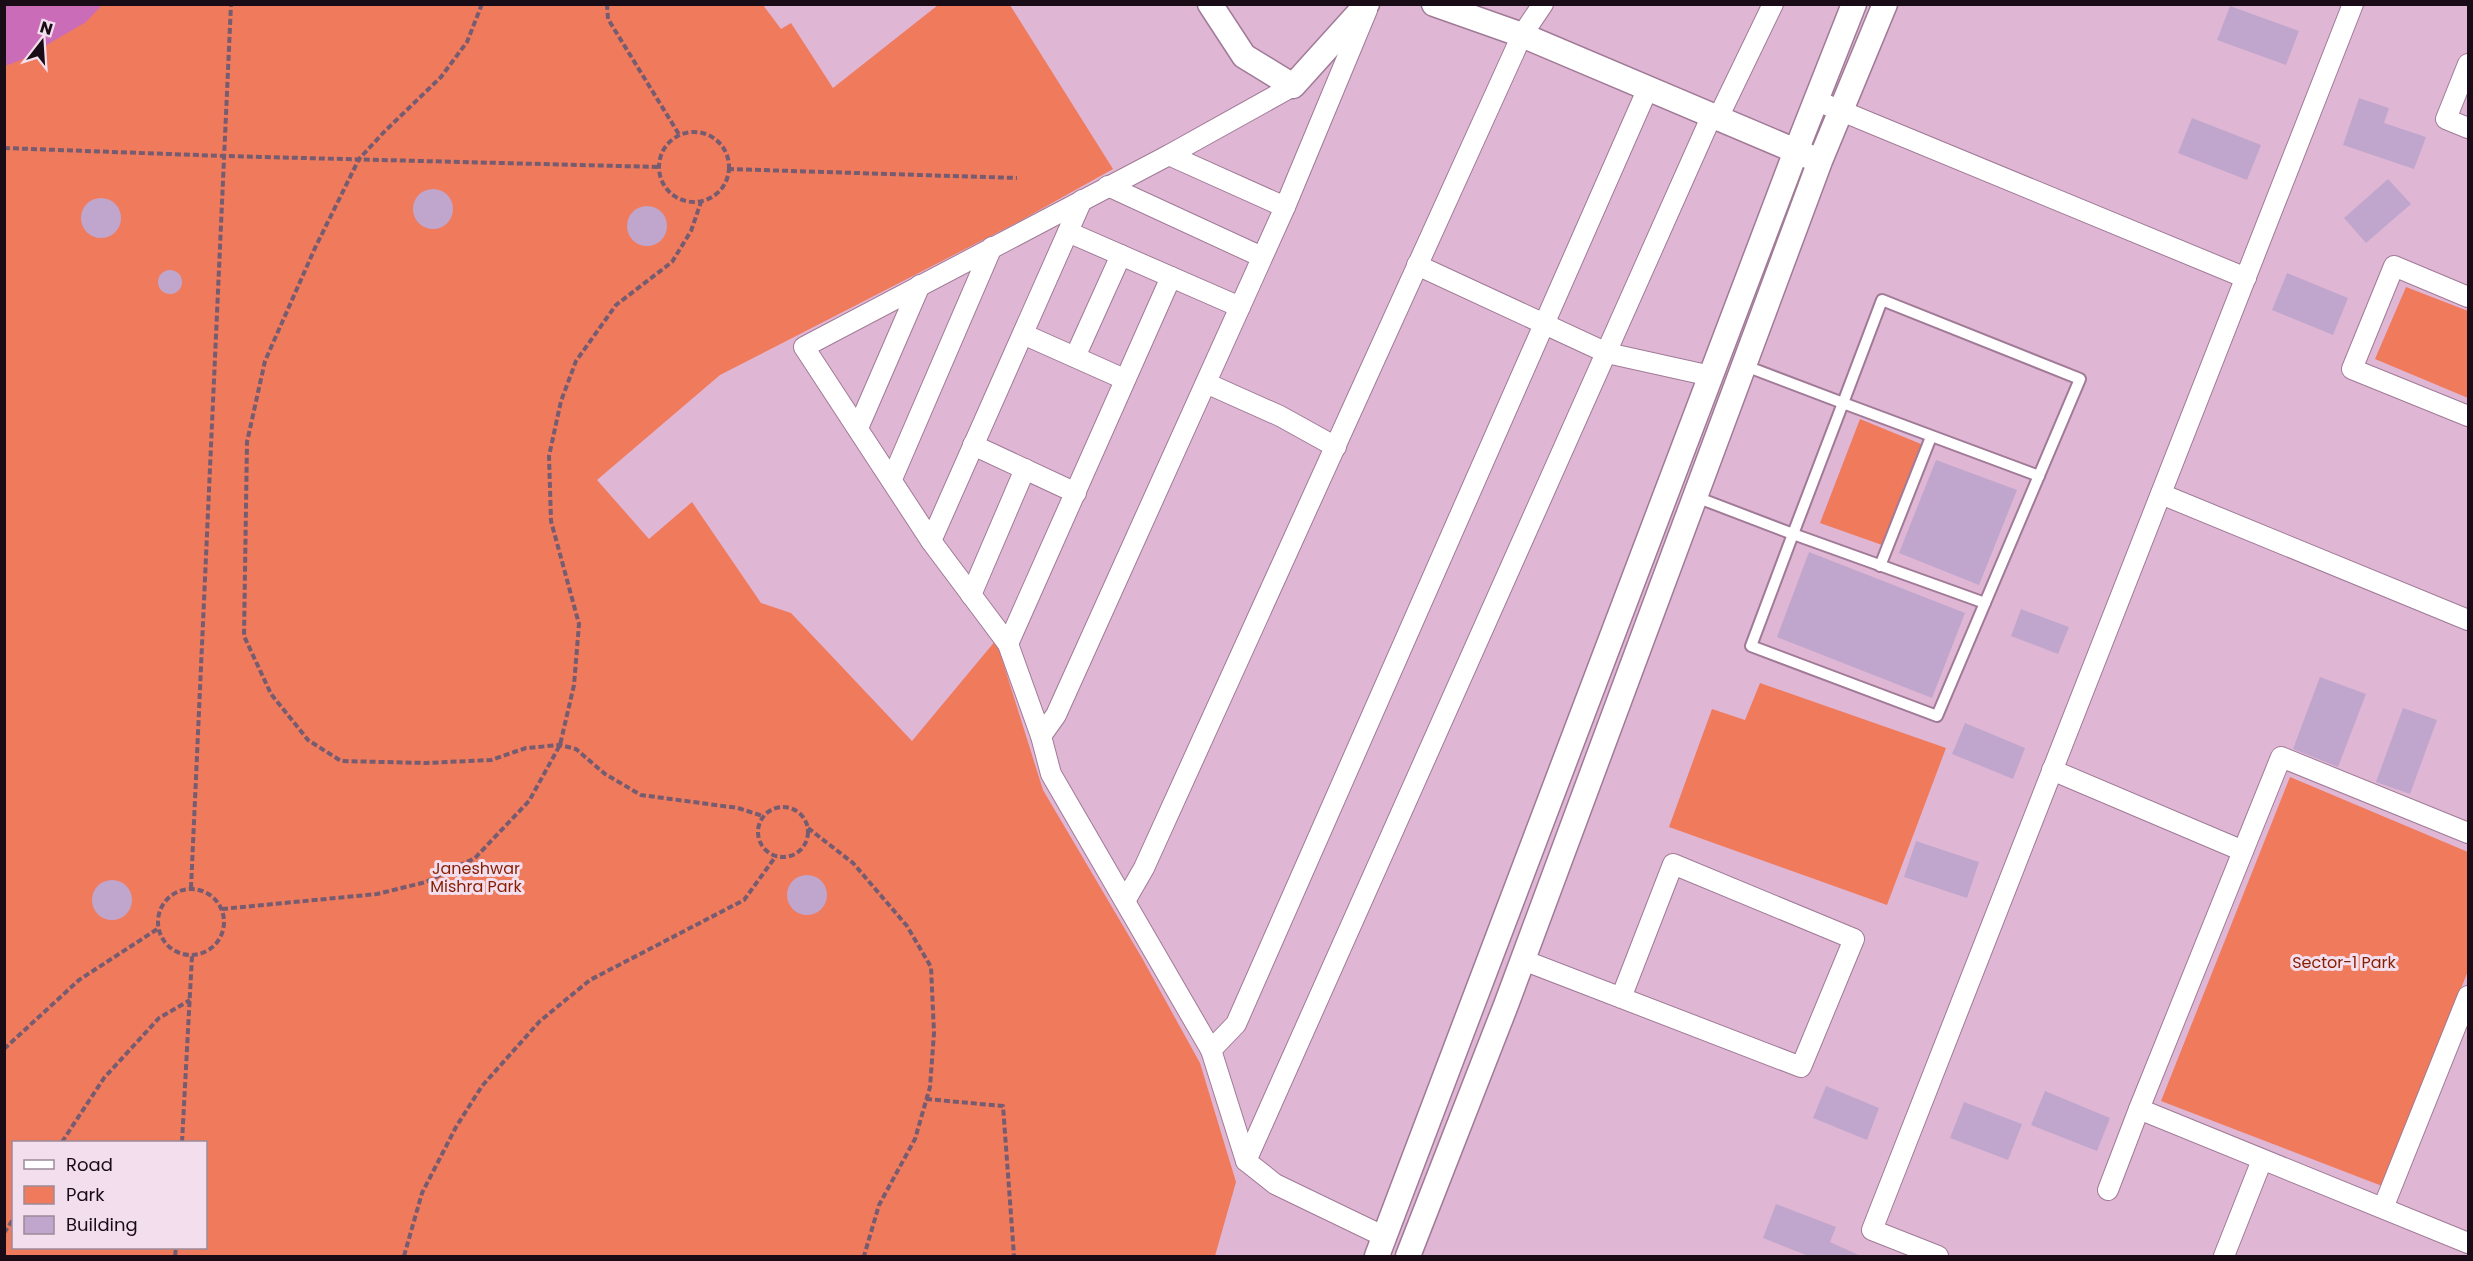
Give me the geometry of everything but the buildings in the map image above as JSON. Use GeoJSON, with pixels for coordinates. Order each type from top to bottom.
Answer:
{"type":"FeatureCollection","features":[{"type":"Feature","properties":{"kind":"street"},"geometry":{"type":"LineString","coordinates":[[1210,4],[1244,56],[1293,86]]}},
{"type":"Feature","properties":{"kind":"street"},"geometry":{"type":"LineString","coordinates":[[1368,4],[1293,86],[1169,155],[804,347],[931,541],[1008,644],[1041,736],[1051,774],[1212,1050],[1246,1161],[1275,1184],[1381,1247],[1854,4]]}},
{"type":"Feature","properties":{"kind":"street"},"geometry":{"type":"LineString","coordinates":[[1041,736],[1056,715],[1285,207],[1368,4]]}},
{"type":"Feature","properties":{"kind":"street"},"geometry":{"type":"LineString","coordinates":[[1434,4],[1522,35],[1820,161]]}},
{"type":"Feature","properties":{"kind":"street"},"geometry":{"type":"LineString","coordinates":[[1125,901],[1144,868],[1522,35],[1543,4]]}},
{"type":"Feature","properties":{"kind":"street"},"geometry":{"type":"LineString","coordinates":[[1246,1161],[1607,353],[1715,117],[1773,4]]}},
{"type":"Feature","properties":{"kind":"street"},"geometry":{"type":"LineString","coordinates":[[1408,1257],[1523,960],[1820,161],[1885,4]]}},
{"type":"Feature","properties":{"kind":"street"},"geometry":{"type":"LineString","coordinates":[[1938,1257],[1872,1230],[2353,4]]}},
{"type":"Feature","properties":{"kind":"street"},"geometry":{"type":"LineString","coordinates":[[2469,64],[2446,119],[2469,128]]}},
{"type":"Feature","properties":{"kind":"street"},"geometry":{"type":"LineString","coordinates":[[1212,1050],[1236,1024],[1648,88]]}},
{"type":"Feature","properties":{"kind":"street"},"geometry":{"type":"LineString","coordinates":[[1816,101],[2246,278]]}},
{"type":"Feature","properties":{"kind":"street"},"geometry":{"type":"LineString","coordinates":[[1169,155],[1285,207]]}},
{"type":"Feature","properties":{"kind":"street"},"geometry":{"type":"LineString","coordinates":[[1108,186],[1262,257]]}},
{"type":"Feature","properties":{"kind":"street"},"geometry":{"type":"LineString","coordinates":[[931,541],[1082,200]]}},
{"type":"Feature","properties":{"kind":"street"},"geometry":{"type":"LineString","coordinates":[[1068,232],[1240,307]]}},
{"type":"Feature","properties":{"kind":"street"},"geometry":{"type":"LineString","coordinates":[[892,479],[992,247]]}},
{"type":"Feature","properties":{"kind":"street"},"geometry":{"type":"LineString","coordinates":[[1075,357],[1121,255]]}},
{"type":"Feature","properties":{"kind":"street"},"geometry":{"type":"LineString","coordinates":[[1417,265],[1607,353],[1712,376]]}},
{"type":"Feature","properties":{"kind":"street"},"geometry":{"type":"LineString","coordinates":[[2469,297],[2394,266],[2352,369],[2469,416]]}},
{"type":"Feature","properties":{"kind":"street"},"geometry":{"type":"LineString","coordinates":[[1008,644],[1171,277]]}},
{"type":"Feature","properties":{"kind":"street"},"geometry":{"type":"LineString","coordinates":[[858,428],[920,285]]}},
{"type":"Feature","properties":{"kind":"street"},"geometry":{"type":"LineString","coordinates":[[1023,334],[1124,379]]}},
{"type":"Feature","properties":{"kind":"street"},"geometry":{"type":"LineString","coordinates":[[1206,383],[1280,416],[1336,447]]}},
{"type":"Feature","properties":{"kind":"street"},"geometry":{"type":"LineString","coordinates":[[973,445],[1076,493]]}},
{"type":"Feature","properties":{"kind":"street"},"geometry":{"type":"LineString","coordinates":[[971,595],[1025,469]]}},
{"type":"Feature","properties":{"kind":"street"},"geometry":{"type":"LineString","coordinates":[[2161,494],[2469,620]]}},
{"type":"Feature","properties":{"kind":"street"},"geometry":{"type":"LineString","coordinates":[[2108,1190],[2281,758],[2469,833]]}},
{"type":"Feature","properties":{"kind":"street"},"geometry":{"type":"LineString","coordinates":[[2052,770],[2243,851]]}},
{"type":"Feature","properties":{"kind":"street"},"geometry":{"type":"LineString","coordinates":[[1523,960],[1621,998],[1801,1067],[1854,939],[1673,864],[1621,998]]}},
{"type":"Feature","properties":{"kind":"street"},"geometry":{"type":"LineString","coordinates":[[2383,1208],[2469,996]]}},
{"type":"Feature","properties":{"kind":"street"},"geometry":{"type":"LineString","coordinates":[[2139,1108],[2469,1243]]}},
{"type":"Feature","properties":{"kind":"street"},"geometry":{"type":"LineString","coordinates":[[2224,1257],[2262,1160]]}},
{"type":"Feature","properties":{"kind":"lane"},"geometry":{"type":"LineString","coordinates":[[1882,300],[2080,379],[1937,716],[1751,646],[1843,403],[1882,300]]}},
{"type":"Feature","properties":{"kind":"lane"},"geometry":{"type":"LineString","coordinates":[[1743,365],[2039,476]]}},
{"type":"Feature","properties":{"kind":"lane"},"geometry":{"type":"LineString","coordinates":[[1880,566],[1931,437]]}},
{"type":"Feature","properties":{"kind":"lane"},"geometry":{"type":"LineString","coordinates":[[1696,496],[1793,534],[1985,603]]}},
{"type":"Feature","properties":{"kind":"path"},"geometry":{"type":"LineString","coordinates":[[191,888],[231,4]]}},
{"type":"Feature","properties":{"kind":"path"},"geometry":{"type":"LineString","coordinates":[[482,4],[467,42],[441,77],[359,159],[315,248],[265,360],[247,442],[244,636],[271,694],[308,740],[341,761],[426,763],[491,760],[526,748],[560,745],[576,749],[605,774],[641,795],[738,808],[763,816]]}},
{"type":"Feature","properties":{"kind":"path"},"geometry":{"type":"LineString","coordinates":[[607,4],[608,19],[680,136]]}},
{"type":"Feature","properties":{"kind":"path"},"geometry":{"type":"LineString","coordinates":[[701,133],[713,138],[723,148],[729,160],[724,187],[714,196],[701,202],[687,202],[675,197],[665,187],[659,167],[665,148],[680,136],[701,133]]}},
{"type":"Feature","properties":{"kind":"path"},"geometry":{"type":"LineString","coordinates":[[4,148],[659,167]]}},
{"type":"Feature","properties":{"kind":"path"},"geometry":{"type":"LineString","coordinates":[[728,169],[1017,178]]}},
{"type":"Feature","properties":{"kind":"path"},"geometry":{"type":"LineString","coordinates":[[222,909],[377,894],[426,882],[475,858],[529,801],[560,745],[574,685],[579,624],[551,521],[549,456],[561,401],[576,360],[616,305],[672,262],[691,231],[701,202]]}},
{"type":"Feature","properties":{"kind":"path"},"geometry":{"type":"LineString","coordinates":[[780,807],[789,807],[798,812],[805,819],[808,828],[803,847],[795,853],[776,856],[761,844],[758,834],[763,816],[770,810],[780,807]]}},
{"type":"Feature","properties":{"kind":"path"},"geometry":{"type":"LineString","coordinates":[[808,828],[853,863],[907,926],[931,967],[934,1033],[930,1087],[915,1139],[879,1205],[864,1257]]}},
{"type":"Feature","properties":{"kind":"path"},"geometry":{"type":"LineString","coordinates":[[404,1257],[422,1193],[456,1127],[482,1086],[540,1021],[590,980],[744,900],[776,856]]}},
{"type":"Feature","properties":{"kind":"path"},"geometry":{"type":"LineString","coordinates":[[191,888],[204,891],[215,898],[222,909],[225,922],[219,940],[205,953],[192,956],[179,954],[168,946],[160,936],[159,928],[160,910],[167,899],[178,891],[191,888]]}},
{"type":"Feature","properties":{"kind":"path"},"geometry":{"type":"LineString","coordinates":[[4,1049],[79,980],[159,928]]}},
{"type":"Feature","properties":{"kind":"path"},"geometry":{"type":"LineString","coordinates":[[182,1141],[192,956]]}},
{"type":"Feature","properties":{"kind":"path"},"geometry":{"type":"LineString","coordinates":[[64,1141],[104,1078],[159,1018],[190,1000]]}},
{"type":"Feature","properties":{"kind":"path"},"geometry":{"type":"LineString","coordinates":[[926,1099],[1003,1106],[1014,1257]]}},
{"type":"Feature","properties":{"kind":"green space","name":"Janeshwar Mishra Park"},"geometry":{"type":"Polygon","coordinates":[[[5,5],[763,5],[781,29],[791,23],[833,88],[938,5],[1010,5],[1113,169],[1018,222],[720,375],[597,480],[649,539],[692,502],[761,603],[791,613],[912,741],[996,640],[1043,790],[1142,958],[1200,1063],[1236,1182],[1215,1256],[5,1256],[5,5]]]}},
{"type":"Feature","properties":{"kind":"green space"},"geometry":{"type":"Polygon","coordinates":[[[2406,287],[2468,311],[2468,398],[2375,359],[2406,287]]]}},
{"type":"Feature","properties":{"kind":"green space"},"geometry":{"type":"Polygon","coordinates":[[[1860,419],[1921,444],[1882,545],[1820,523],[1860,419]]]}},
{"type":"Feature","properties":{"kind":"green space"},"geometry":{"type":"Polygon","coordinates":[[[1760,683],[1946,748],[1887,905],[1669,827],[1712,709],[1745,720],[1760,683]]]}},
{"type":"Feature","properties":{"kind":"green space","name":"Sector-1 Park"},"geometry":{"type":"Polygon","coordinates":[[[2290,777],[2468,852],[2468,971],[2382,1186],[2161,1101],[2290,777]]]}},
{"type":"Feature","properties":{"kind":"shaded area"},"geometry":{"type":"Polygon","coordinates":[[[5,4],[102,5],[86,22],[21,60],[5,66],[5,4]]]}}]}
